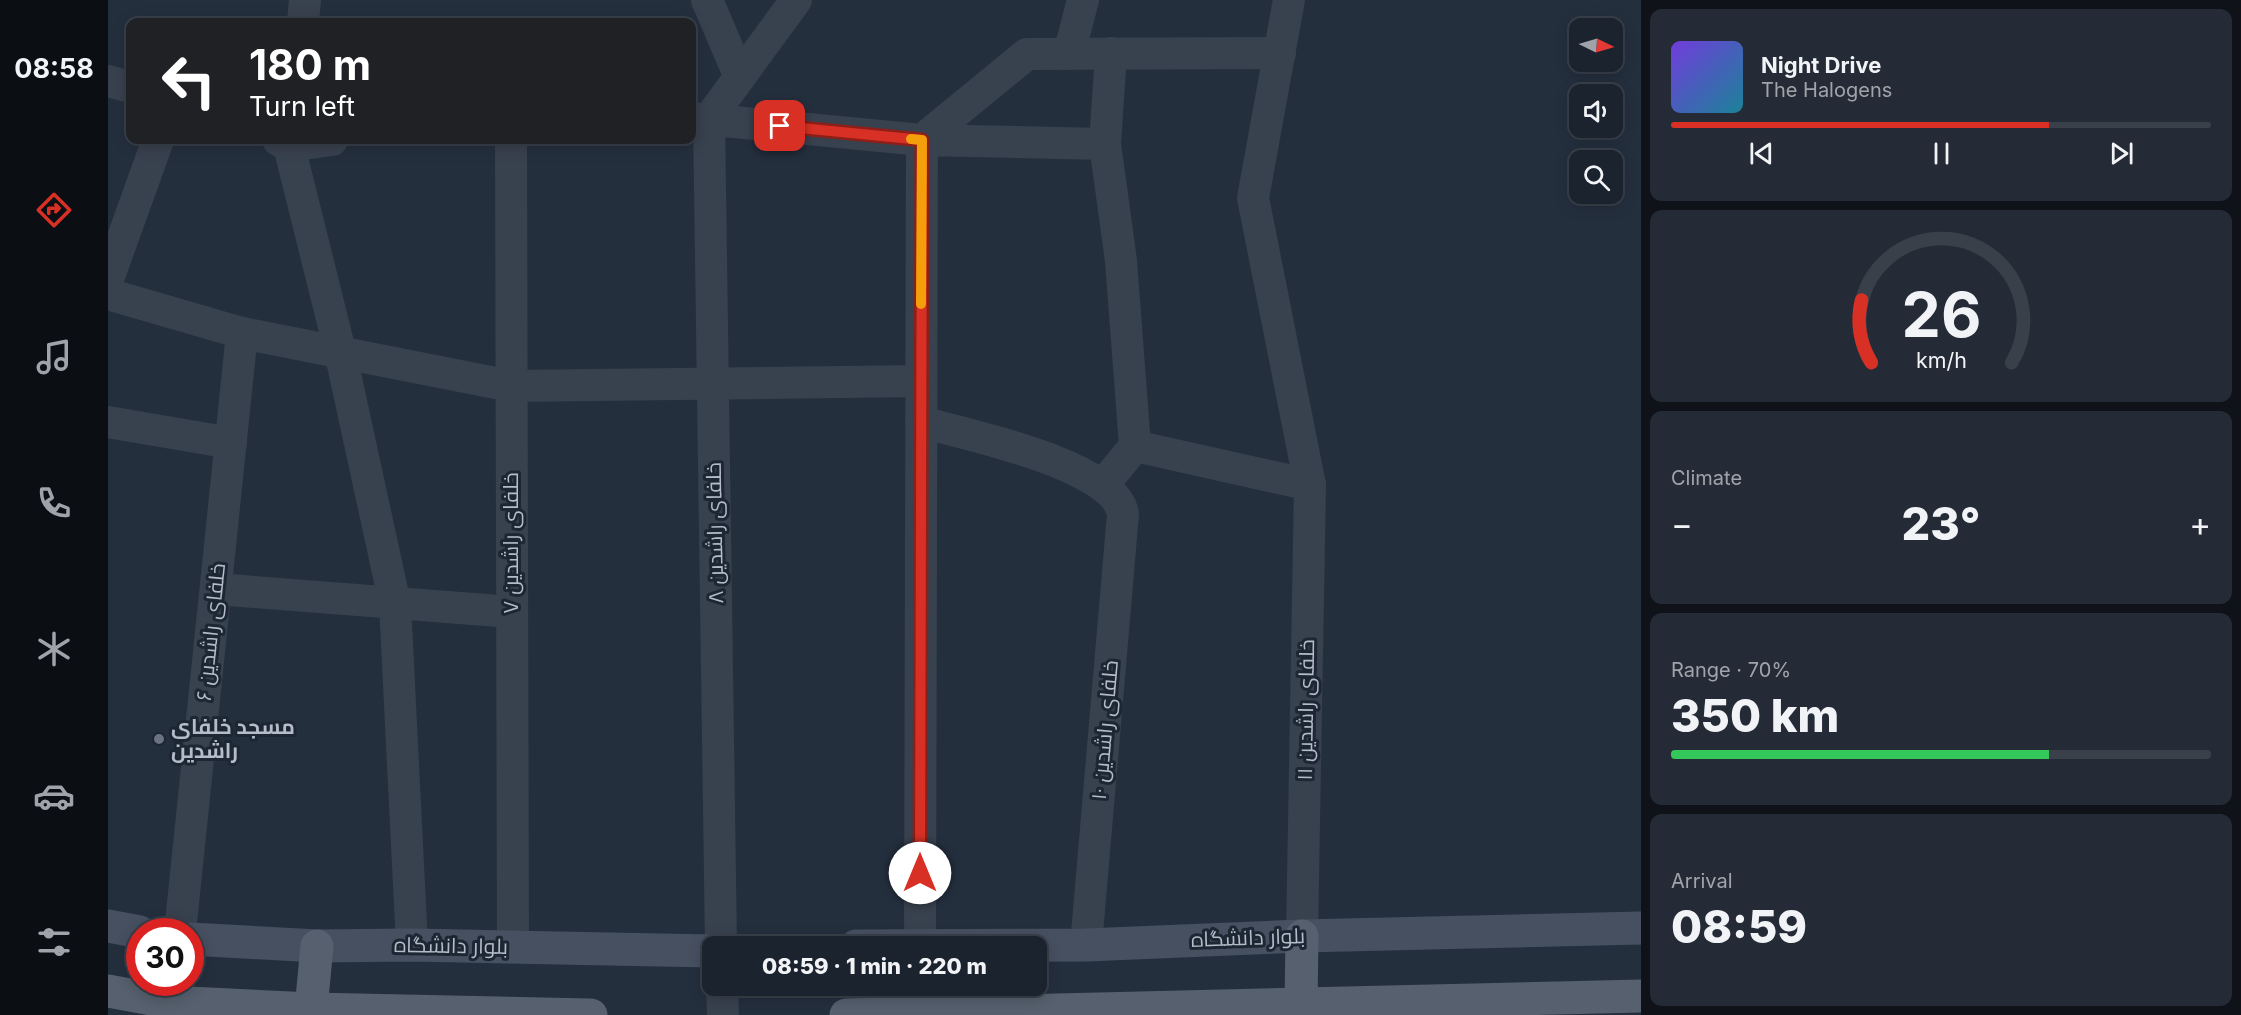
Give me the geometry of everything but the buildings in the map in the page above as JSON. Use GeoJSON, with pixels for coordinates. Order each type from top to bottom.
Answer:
{"type":"FeatureCollection","features":[{"type":"Feature","properties":{"kind":"main road"},"geometry":{"type":"LineString","coordinates":[[108,926],[126,929]]}},
{"type":"Feature","properties":{"kind":"main road","name":"بلوار دانشگاه"},"geometry":{"type":"LineString","coordinates":[[1047,945],[1641,928]]}},
{"type":"Feature","properties":{"kind":"main road"},"geometry":{"type":"LineString","coordinates":[[1301,1005],[1302,936]]}},
{"type":"Feature","properties":{"kind":"main road","name":"بلوار دانشگاه"},"geometry":{"type":"LineString","coordinates":[[204,940],[317,946],[513,946],[702,951]]}},
{"type":"Feature","properties":{"kind":"main road"},"geometry":{"type":"LineString","coordinates":[[311,1010],[317,946]]}},
{"type":"Feature","properties":{"kind":"main road"},"geometry":{"type":"LineString","coordinates":[[108,991],[168,1002],[311,1010],[591,1015]]}},
{"type":"Feature","properties":{"kind":"main road"},"geometry":{"type":"LineString","coordinates":[[846,1015],[1641,996]]}},
{"type":"Feature","properties":{"kind":"street"},"geometry":{"type":"LineString","coordinates":[[303,18],[305,0]]}},
{"type":"Feature","properties":{"kind":"street"},"geometry":{"type":"LineString","coordinates":[[707,0],[739,75]]}},
{"type":"Feature","properties":{"kind":"street"},"geometry":{"type":"LineString","coordinates":[[700,118],[739,75],[796,0]]}},
{"type":"Feature","properties":{"kind":"street"},"geometry":{"type":"LineString","coordinates":[[1069,54],[1083,0]]}},
{"type":"Feature","properties":{"kind":"street","name":"خلفای راشدین ۱۱"},"geometry":{"type":"LineString","coordinates":[[1289,0],[1253,198],[1310,485],[1302,936]]}},
{"type":"Feature","properties":{"kind":"street"},"geometry":{"type":"LineString","coordinates":[[921,422],[1058,463],[1103,485],[1135,446],[1121,261],[1105,144],[1111,53]]}},
{"type":"Feature","properties":{"kind":"street"},"geometry":{"type":"LineString","coordinates":[[922,140],[1027,54],[1280,53]]}},
{"type":"Feature","properties":{"kind":"street"},"geometry":{"type":"LineString","coordinates":[[108,81],[126,86]]}},
{"type":"Feature","properties":{"kind":"street"},"geometry":{"type":"LineString","coordinates":[[700,118],[922,140],[1105,144]]}},
{"type":"Feature","properties":{"kind":"street","name":"خلفای راشدین ۸"},"geometry":{"type":"LineString","coordinates":[[700,118],[713,384],[721,936]]}},
{"type":"Feature","properties":{"kind":"street"},"geometry":{"type":"LineString","coordinates":[[920,936],[922,140]]}},
{"type":"Feature","properties":{"kind":"street"},"geometry":{"type":"LineString","coordinates":[[108,279],[157,144]]}},
{"type":"Feature","properties":{"kind":"street"},"geometry":{"type":"LineString","coordinates":[[287,144],[340,351],[395,604],[412,945]]}},
{"type":"Feature","properties":{"kind":"street","name":"خلفای راشدین ۷"},"geometry":{"type":"LineString","coordinates":[[511,144],[513,946]]}},
{"type":"Feature","properties":{"kind":"street"},"geometry":{"type":"LineString","coordinates":[[108,294],[242,333],[511,386],[921,381]]}},
{"type":"Feature","properties":{"kind":"street","name":"خلفای راشدین ۶"},"geometry":{"type":"LineString","coordinates":[[181,918],[242,333]]}},
{"type":"Feature","properties":{"kind":"street"},"geometry":{"type":"LineString","coordinates":[[108,422],[231,442]]}},
{"type":"Feature","properties":{"kind":"street"},"geometry":{"type":"LineString","coordinates":[[1135,446],[1310,485]]}},
{"type":"Feature","properties":{"kind":"street","name":"خلفای راشدین ۱۰"},"geometry":{"type":"LineString","coordinates":[[1086,945],[1123,514],[1120,503],[1103,485]]}},
{"type":"Feature","properties":{"kind":"street"},"geometry":{"type":"LineString","coordinates":[[216,590],[512,612]]}},
{"type":"Feature","properties":{"kind":"street"},"geometry":{"type":"LineString","coordinates":[[722,996],[723,1015]]}},
{"type":"Feature","properties":{"kind":"slow traffic"},"geometry":{"type":"LineString","coordinates":[[911,139],[922,140],[921,304]]}},
{"type":"Feature","properties":{"kind":"place","name":"مسجد خلفای راشدین"},"geometry":{"type":"Point","coordinates":[159,739]}},
{"type":"Feature","properties":{"kind":"route"},"geometry":{"type":"LineString","coordinates":[[780,126],[922,140],[920,873]]}}]}
